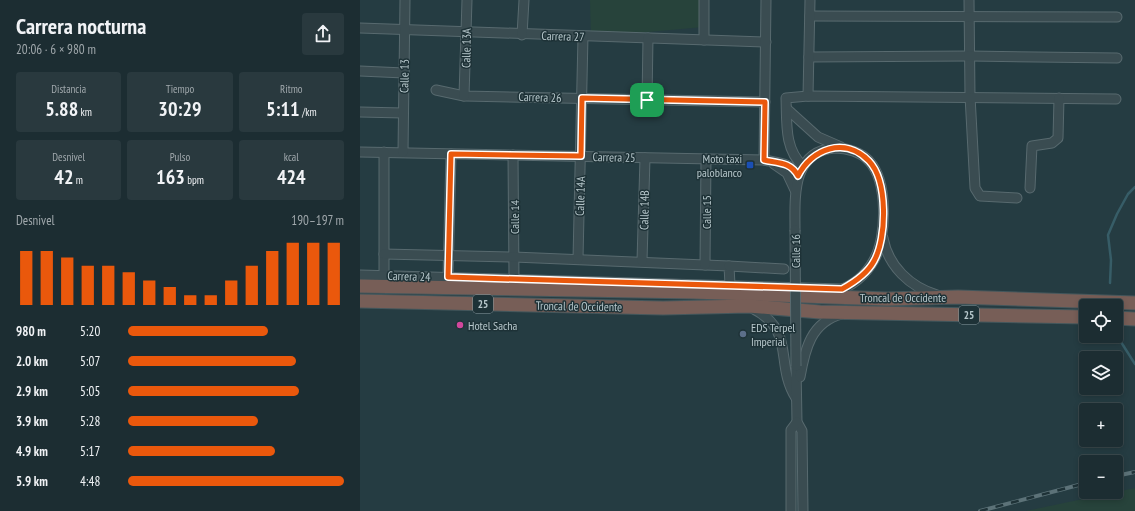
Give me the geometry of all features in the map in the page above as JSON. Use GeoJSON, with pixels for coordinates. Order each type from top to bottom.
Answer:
{"type":"FeatureCollection","features":[{"type":"Feature","properties":{"kind":"highway","name":"Troncal de Occidente"},"geometry":{"type":"LineString","coordinates":[[360,286],[693,292],[887,298],[958,297],[1135,303]]}},
{"type":"Feature","properties":{"kind":"highway","name":"Troncal de Occidente"},"geometry":{"type":"LineString","coordinates":[[360,301],[664,308],[749,306],[820,312],[1079,317]]}},
{"type":"Feature","properties":{"kind":"highway"},"geometry":{"type":"LineString","coordinates":[[1123,318],[1135,319]]}},
{"type":"Feature","properties":{"kind":"street","name":"Calle 13"},"geometry":{"type":"LineString","coordinates":[[402,152],[405,0]]}},
{"type":"Feature","properties":{"kind":"street","name":"Calle 13A"},"geometry":{"type":"LineString","coordinates":[[464,96],[467,0]]}},
{"type":"Feature","properties":{"kind":"street"},"geometry":{"type":"LineString","coordinates":[[522,35],[524,0]]}},
{"type":"Feature","properties":{"kind":"street"},"geometry":{"type":"LineString","coordinates":[[704,0],[704,40]]}},
{"type":"Feature","properties":{"kind":"street"},"geometry":{"type":"LineString","coordinates":[[766,0],[765,102],[768,161],[787,173],[795,191]]}},
{"type":"Feature","properties":{"kind":"street"},"geometry":{"type":"LineString","coordinates":[[808,96],[810,0]]}},
{"type":"Feature","properties":{"kind":"street"},"geometry":{"type":"LineString","coordinates":[[969,0],[970,96],[977,194],[986,198],[1017,198]]}},
{"type":"Feature","properties":{"kind":"street"},"geometry":{"type":"LineString","coordinates":[[810,16],[1117,17]]}},
{"type":"Feature","properties":{"kind":"street","name":"Carrera 27"},"geometry":{"type":"LineString","coordinates":[[360,28],[522,35],[766,42]]}},
{"type":"Feature","properties":{"kind":"street","name":"Calle 14A"},"geometry":{"type":"LineString","coordinates":[[578,259],[583,36]]}},
{"type":"Feature","properties":{"kind":"street"},"geometry":{"type":"LineString","coordinates":[[647,100],[648,38]]}},
{"type":"Feature","properties":{"kind":"street"},"geometry":{"type":"LineString","coordinates":[[809,57],[970,56],[1117,58]]}},
{"type":"Feature","properties":{"kind":"street"},"geometry":{"type":"LineString","coordinates":[[360,71],[404,73]]}},
{"type":"Feature","properties":{"kind":"street","name":"Carrera 26"},"geometry":{"type":"LineString","coordinates":[[436,90],[464,96],[765,102]]}},
{"type":"Feature","properties":{"kind":"street"},"geometry":{"type":"LineString","coordinates":[[842,148],[827,149],[812,157],[803,166],[796,160],[791,149],[786,98],[808,96],[970,96],[1116,99]]}},
{"type":"Feature","properties":{"kind":"street"},"geometry":{"type":"LineString","coordinates":[[1030,188],[1032,146],[1052,143],[1058,138],[1059,98]]}},
{"type":"Feature","properties":{"kind":"street"},"geometry":{"type":"LineString","coordinates":[[787,109],[818,136],[842,148],[855,152],[868,161],[877,173],[883,204],[881,241],[874,261],[860,278],[842,289],[812,296]]}},
{"type":"Feature","properties":{"kind":"street"},"geometry":{"type":"LineString","coordinates":[[360,112],[403,113]]}},
{"type":"Feature","properties":{"kind":"street","name":"Carrera 25"},"geometry":{"type":"LineString","coordinates":[[360,152],[768,161],[789,166],[795,170],[798,176]]}},
{"type":"Feature","properties":{"kind":"street"},"geometry":{"type":"LineString","coordinates":[[384,152],[384,276],[391,287]]}},
{"type":"Feature","properties":{"kind":"street"},"geometry":{"type":"LineString","coordinates":[[448,277],[451,154]]}},
{"type":"Feature","properties":{"kind":"street","name":"Calle 14"},"geometry":{"type":"LineString","coordinates":[[513,155],[514,279]]}},
{"type":"Feature","properties":{"kind":"street","name":"Calle 14B"},"geometry":{"type":"LineString","coordinates":[[642,261],[645,158]]}},
{"type":"Feature","properties":{"kind":"street","name":"Calle 15"},"geometry":{"type":"LineString","coordinates":[[706,159],[706,264]]}},
{"type":"Feature","properties":{"kind":"street","name":"Calle 16"},"geometry":{"type":"LineString","coordinates":[[803,166],[798,176],[795,191],[797,422],[802,432],[803,511]]}},
{"type":"Feature","properties":{"kind":"street"},"geometry":{"type":"LineString","coordinates":[[882,230],[886,248],[893,263],[908,281],[929,292],[958,297]]}},
{"type":"Feature","properties":{"kind":"street"},"geometry":{"type":"LineString","coordinates":[[384,254],[642,261],[784,269]]}},
{"type":"Feature","properties":{"kind":"street"},"geometry":{"type":"LineString","coordinates":[[729,266],[730,284]]}},
{"type":"Feature","properties":{"kind":"street","name":"Carrera 24"},"geometry":{"type":"LineString","coordinates":[[360,275],[730,284],[842,289]]}},
{"type":"Feature","properties":{"kind":"street"},"geometry":{"type":"LineString","coordinates":[[749,306],[763,314],[776,327],[783,347],[786,376],[797,396]]}},
{"type":"Feature","properties":{"kind":"street"},"geometry":{"type":"LineString","coordinates":[[797,396],[806,349],[813,334],[826,321],[851,312]]}},
{"type":"Feature","properties":{"kind":"street","name":"Calle 16"},"geometry":{"type":"LineString","coordinates":[[791,511],[791,430],[797,422]]}},
{"type":"Feature","properties":{"kind":"green space"},"geometry":{"type":"Polygon","coordinates":[[[590,0],[704,0],[704,27],[591,37],[590,0]]]}},
{"type":"Feature","properties":{"kind":"green space"},"geometry":{"type":"Polygon","coordinates":[[[1135,488],[1135,511],[1026,511],[1083,499],[1123,499],[1123,491],[1135,488]]]}},
{"type":"Feature","properties":{"kind":"waterway"},"geometry":{"type":"LineString","coordinates":[[1110,283],[1111,260],[1108,235],[1128,194],[1135,187]]}},
{"type":"Feature","properties":{"kind":"waterway"},"geometry":{"type":"LineString","coordinates":[[1122,343],[1135,364]]}},
{"type":"Feature","properties":{"kind":"railway"},"geometry":{"type":"LineString","coordinates":[[1123,475],[1135,472]]}},
{"type":"Feature","properties":{"kind":"railway"},"geometry":{"type":"LineString","coordinates":[[980,511],[1079,485]]}},
{"type":"Feature","properties":{"kind":"place","name":"Moto taxi paloblanco"},"geometry":{"type":"Point","coordinates":[750,165]}},
{"type":"Feature","properties":{"kind":"place","name":"Hotel Sacha"},"geometry":{"type":"Point","coordinates":[460,325]}},
{"type":"Feature","properties":{"kind":"place","name":"EDS Terpel Imperial"},"geometry":{"type":"Point","coordinates":[743,334]}},
{"type":"Feature","properties":{"kind":"route"},"geometry":{"type":"LineString","coordinates":[[582,98],[647,100],[765,102],[764,160],[782,163],[789,166],[795,170],[798,176],[803,166],[812,157],[827,149],[842,148],[855,152],[868,161],[877,173],[881,187],[883,204],[881,241],[874,261],[868,270],[852,284],[842,289],[785,286],[448,277],[451,154],[581,156],[582,98]]}}]}
